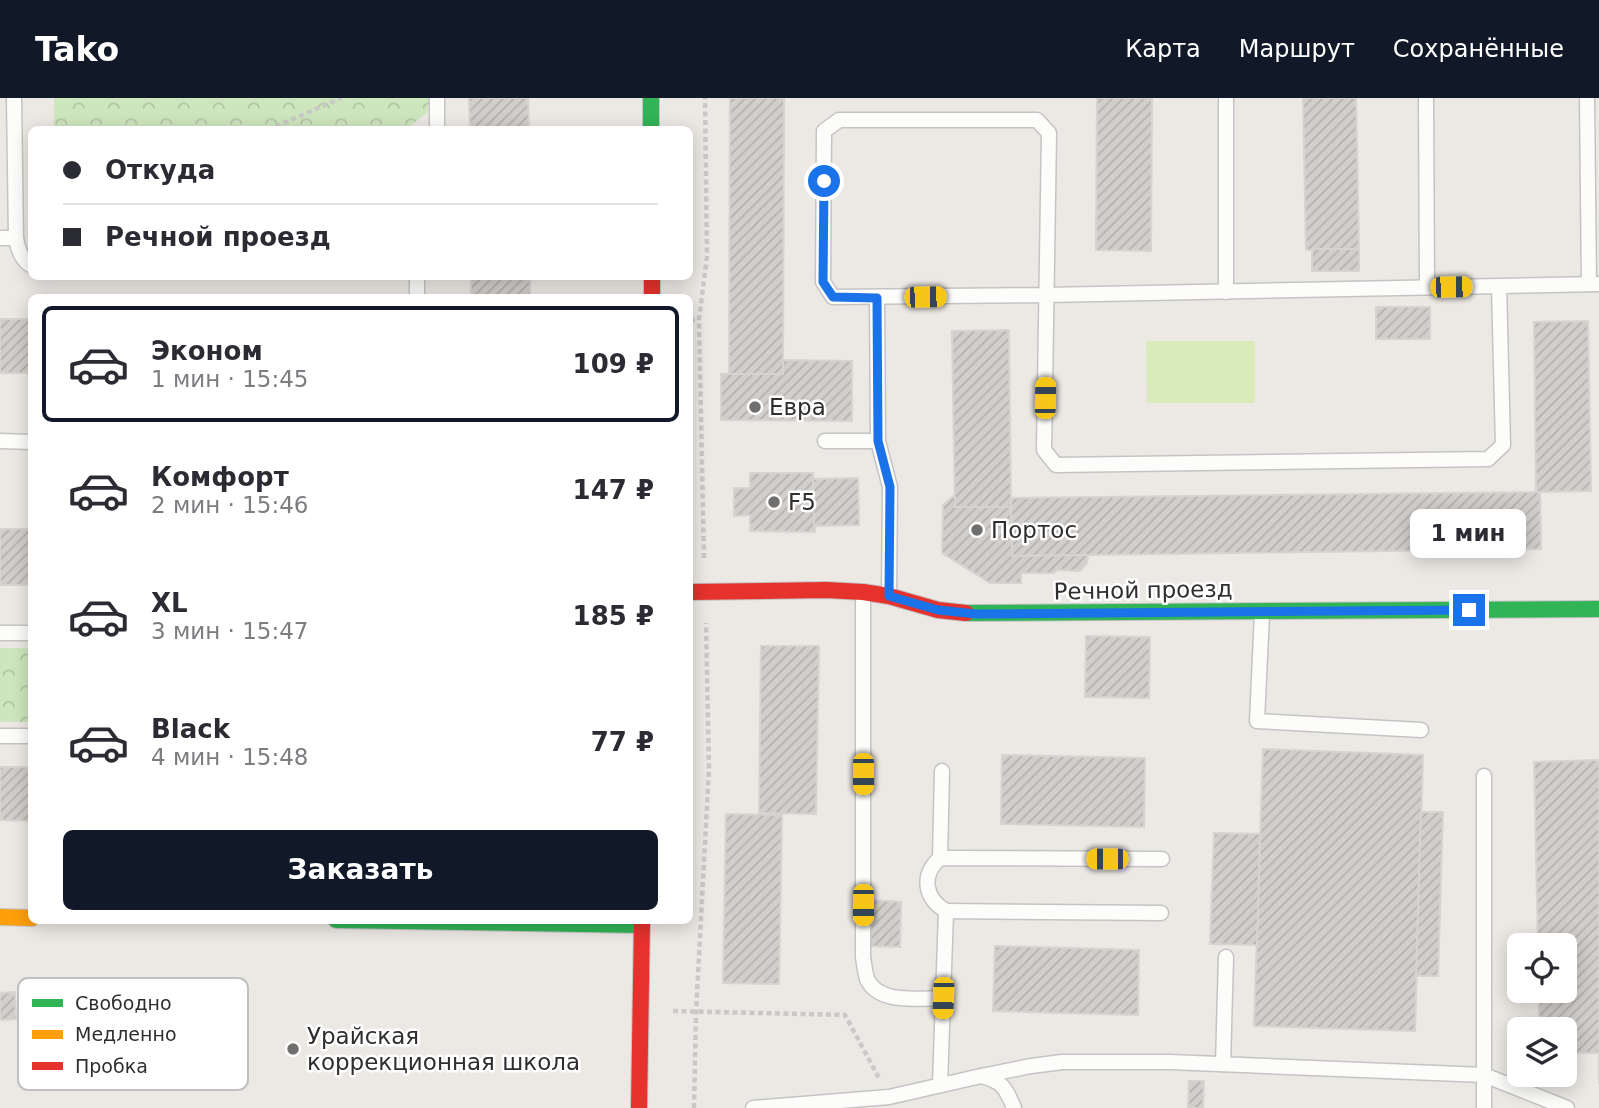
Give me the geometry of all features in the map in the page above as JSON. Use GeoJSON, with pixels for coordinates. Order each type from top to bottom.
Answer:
{"type":"FeatureCollection","features":[{"type":"Feature","properties":{"kind":"street"},"geometry":{"type":"LineString","coordinates":[[651,98],[651,126]]}},
{"type":"Feature","properties":{"kind":"street","name":"Речной проезд"},"geometry":{"type":"LineString","coordinates":[[693,592],[863,592],[889,596],[938,610],[976,614],[1599,608]]}},
{"type":"Feature","properties":{"kind":"street"},"geometry":{"type":"LineString","coordinates":[[0,917],[28,918]]}},
{"type":"Feature","properties":{"kind":"street"},"geometry":{"type":"LineString","coordinates":[[639,1108],[642,924]]}},
{"type":"Feature","properties":{"kind":"lane"},"geometry":{"type":"LineString","coordinates":[[14,98],[16,238],[18,251],[28,264]]}},
{"type":"Feature","properties":{"kind":"lane"},"geometry":{"type":"LineString","coordinates":[[437,98],[437,126]]}},
{"type":"Feature","properties":{"kind":"lane"},"geometry":{"type":"LineString","coordinates":[[1226,98],[1226,292]]}},
{"type":"Feature","properties":{"kind":"lane"},"geometry":{"type":"LineString","coordinates":[[1426,98],[1427,287]]}},
{"type":"Feature","properties":{"kind":"lane"},"geometry":{"type":"LineString","coordinates":[[1499,286],[1503,445],[1488,458],[1056,465],[1044,450],[1046,295],[1049,133],[1037,120],[839,120],[824,131],[823,282],[833,297],[877,298],[1046,295],[1226,292],[1427,287],[1594,284],[1587,98]]}},
{"type":"Feature","properties":{"kind":"lane"},"geometry":{"type":"LineString","coordinates":[[0,239],[16,238]]}},
{"type":"Feature","properties":{"kind":"lane"},"geometry":{"type":"LineString","coordinates":[[877,298],[878,441],[890,487],[889,596]]}},
{"type":"Feature","properties":{"kind":"lane"},"geometry":{"type":"LineString","coordinates":[[0,441],[28,442]]}},
{"type":"Feature","properties":{"kind":"lane"},"geometry":{"type":"LineString","coordinates":[[825,441],[878,441]]}},
{"type":"Feature","properties":{"kind":"lane"},"geometry":{"type":"LineString","coordinates":[[863,592],[863,957],[867,978],[876,991],[894,998],[943,998]]}},
{"type":"Feature","properties":{"kind":"lane"},"geometry":{"type":"LineString","coordinates":[[1262,611],[1257,721],[1421,730]]}},
{"type":"Feature","properties":{"kind":"lane"},"geometry":{"type":"LineString","coordinates":[[0,633],[28,633]]}},
{"type":"Feature","properties":{"kind":"lane"},"geometry":{"type":"LineString","coordinates":[[0,736],[28,736]]}},
{"type":"Feature","properties":{"kind":"lane"},"geometry":{"type":"LineString","coordinates":[[940,858],[942,771]]}},
{"type":"Feature","properties":{"kind":"lane"},"geometry":{"type":"LineString","coordinates":[[1484,776],[1484,1108]]}},
{"type":"Feature","properties":{"kind":"lane"},"geometry":{"type":"LineString","coordinates":[[1161,914],[946,911],[932,899],[928,882],[929,873],[940,858],[1162,859]]}},
{"type":"Feature","properties":{"kind":"lane"},"geometry":{"type":"LineString","coordinates":[[940,1085],[946,911]]}},
{"type":"Feature","properties":{"kind":"lane"},"geometry":{"type":"LineString","coordinates":[[1223,1064],[1226,957]]}},
{"type":"Feature","properties":{"kind":"lane"},"geometry":{"type":"LineString","coordinates":[[753,1108],[889,1097],[981,1076],[1062,1062],[1170,1062],[1484,1075],[1567,1108]]}},
{"type":"Feature","properties":{"kind":"lane"},"geometry":{"type":"LineString","coordinates":[[981,1076],[995,1079],[1003,1086],[1014,1108]]}},
{"type":"Feature","properties":{"kind":"lane"},"geometry":{"type":"LineString","coordinates":[[639,1108],[653,1108]]}},
{"type":"Feature","properties":{"kind":"path"},"geometry":{"type":"LineString","coordinates":[[277,126],[341,98]]}},
{"type":"Feature","properties":{"kind":"path"},"geometry":{"type":"LineString","coordinates":[[693,320],[699,319]]}},
{"type":"Feature","properties":{"kind":"path"},"geometry":{"type":"LineString","coordinates":[[641,1009],[845,1015],[889,1097]]}},
{"type":"Feature","properties":{"kind":"green space"},"geometry":{"type":"Polygon","coordinates":[[[54,98],[429,98],[428,112],[410,126],[54,126],[54,98]]]}},
{"type":"Feature","properties":{"kind":"green space"},"geometry":{"type":"Polygon","coordinates":[[[1146,341],[1255,341],[1255,403],[1147,403],[1146,341]]]}},
{"type":"Feature","properties":{"kind":"green space"},"geometry":{"type":"Polygon","coordinates":[[[0,648],[28,648],[28,722],[0,722],[0,648]]]}},
{"type":"Feature","properties":{"kind":"building"},"geometry":{"type":"Polygon","coordinates":[[[469,98],[528,98],[529,126],[470,126],[469,98]]]}},
{"type":"Feature","properties":{"kind":"building"},"geometry":{"type":"Polygon","coordinates":[[[730,98],[784,98],[783,374],[729,374],[730,98]]]}},
{"type":"Feature","properties":{"kind":"building"},"geometry":{"type":"Polygon","coordinates":[[[1097,98],[1152,98],[1151,251],[1096,250],[1097,98]]]}},
{"type":"Feature","properties":{"kind":"building"},"geometry":{"type":"Polygon","coordinates":[[[1303,98],[1356,98],[1359,249],[1306,250],[1303,98]]]}},
{"type":"Feature","properties":{"kind":"building"},"geometry":{"type":"Polygon","coordinates":[[[1312,249],[1359,249],[1359,271],[1312,271],[1312,249]]]}},
{"type":"Feature","properties":{"kind":"building"},"geometry":{"type":"Polygon","coordinates":[[[471,280],[530,280],[530,294],[471,294],[471,280]]]}},
{"type":"Feature","properties":{"kind":"building"},"geometry":{"type":"Polygon","coordinates":[[[1376,307],[1430,307],[1430,339],[1376,339],[1376,307]]]}},
{"type":"Feature","properties":{"kind":"building"},"geometry":{"type":"Polygon","coordinates":[[[0,319],[28,319],[28,373],[0,373],[0,319]]]}},
{"type":"Feature","properties":{"kind":"building"},"geometry":{"type":"Polygon","coordinates":[[[1588,321],[1591,491],[1536,492],[1534,322],[1588,321]]]}},
{"type":"Feature","properties":{"kind":"building"},"geometry":{"type":"Polygon","coordinates":[[[1009,330],[1011,507],[955,507],[952,331],[1009,330]]]}},
{"type":"Feature","properties":{"kind":"building"},"geometry":{"type":"Polygon","coordinates":[[[783,360],[852,361],[852,421],[721,420],[721,374],[783,374],[783,360]]]}},
{"type":"Feature","properties":{"kind":"building","name":"F5"},"geometry":{"type":"Polygon","coordinates":[[[750,473],[813,473],[815,532],[750,531],[750,515],[734,516],[734,488],[750,488],[750,473]]]}},
{"type":"Feature","properties":{"kind":"building"},"geometry":{"type":"Polygon","coordinates":[[[858,478],[859,525],[814,526],[813,479],[858,478]]]}},
{"type":"Feature","properties":{"kind":"building"},"geometry":{"type":"Polygon","coordinates":[[[1540,492],[1541,549],[1012,556],[1011,498],[1540,492]]]}},
{"type":"Feature","properties":{"kind":"building","name":"Портос"},"geometry":{"type":"Polygon","coordinates":[[[955,495],[955,507],[1011,507],[1012,556],[1088,555],[1087,563],[1080,571],[1021,573],[1021,583],[990,583],[942,553],[943,505],[955,495]]]}},
{"type":"Feature","properties":{"kind":"building"},"geometry":{"type":"Polygon","coordinates":[[[0,529],[28,529],[28,585],[0,585],[0,529]]]}},
{"type":"Feature","properties":{"kind":"building"},"geometry":{"type":"Polygon","coordinates":[[[1086,636],[1150,637],[1149,698],[1085,697],[1086,636]]]}},
{"type":"Feature","properties":{"kind":"building"},"geometry":{"type":"Polygon","coordinates":[[[761,646],[819,646],[816,814],[759,813],[761,646]]]}},
{"type":"Feature","properties":{"kind":"building"},"geometry":{"type":"Polygon","coordinates":[[[1263,749],[1423,755],[1415,1031],[1254,1026],[1263,749]]]}},
{"type":"Feature","properties":{"kind":"building"},"geometry":{"type":"Polygon","coordinates":[[[1002,755],[1145,758],[1144,827],[1001,824],[1002,755]]]}},
{"type":"Feature","properties":{"kind":"building"},"geometry":{"type":"Polygon","coordinates":[[[1599,760],[1599,1053],[1577,1053],[1577,1017],[1539,1017],[1539,1003],[1577,1003],[1577,933],[1538,933],[1534,762],[1599,760]]]}},
{"type":"Feature","properties":{"kind":"building"},"geometry":{"type":"Polygon","coordinates":[[[0,767],[28,767],[28,821],[0,820],[0,767]]]}},
{"type":"Feature","properties":{"kind":"building"},"geometry":{"type":"Polygon","coordinates":[[[1421,812],[1443,812],[1438,976],[1416,976],[1421,812]]]}},
{"type":"Feature","properties":{"kind":"building"},"geometry":{"type":"Polygon","coordinates":[[[726,814],[782,815],[779,984],[723,983],[726,814]]]}},
{"type":"Feature","properties":{"kind":"building"},"geometry":{"type":"Polygon","coordinates":[[[1214,833],[1260,834],[1257,945],[1210,944],[1214,833]]]}},
{"type":"Feature","properties":{"kind":"building"},"geometry":{"type":"Polygon","coordinates":[[[872,900],[901,902],[900,947],[870,946],[872,900]]]}},
{"type":"Feature","properties":{"kind":"building"},"geometry":{"type":"Polygon","coordinates":[[[995,946],[1139,950],[1138,1015],[993,1011],[995,946]]]}},
{"type":"Feature","properties":{"kind":"building"},"geometry":{"type":"Polygon","coordinates":[[[15,992],[16,1019],[0,1020],[0,993],[15,992]]]}},
{"type":"Feature","properties":{"kind":"building"},"geometry":{"type":"Polygon","coordinates":[[[1189,1081],[1204,1081],[1203,1108],[1188,1108],[1189,1081]]]}},
{"type":"Feature","properties":{"kind":"traffic: fast"},"geometry":{"type":"LineString","coordinates":[[651,98],[651,126]]}},
{"type":"Feature","properties":{"kind":"traffic: fast"},"geometry":{"type":"LineString","coordinates":[[966,613],[1599,609]]}},
{"type":"Feature","properties":{"kind":"traffic: fast"},"geometry":{"type":"LineString","coordinates":[[581,924],[642,925]]}},
{"type":"Feature","properties":{"kind":"traffic: slow"},"geometry":{"type":"LineString","coordinates":[[0,917],[28,918]]}},
{"type":"Feature","properties":{"kind":"traffic: jam"},"geometry":{"type":"LineString","coordinates":[[652,280],[652,294]]}},
{"type":"Feature","properties":{"kind":"traffic: jam"},"geometry":{"type":"LineString","coordinates":[[693,592],[863,592],[889,596],[938,610],[966,613]]}},
{"type":"Feature","properties":{"kind":"traffic: jam"},"geometry":{"type":"LineString","coordinates":[[639,1108],[642,924]]}},
{"type":"Feature","properties":{"kind":"place","name":"Евра"},"geometry":{"type":"Point","coordinates":[755,407]}},
{"type":"Feature","properties":{"kind":"place","name":"F5"},"geometry":{"type":"Point","coordinates":[774,502]}},
{"type":"Feature","properties":{"kind":"place","name":"Портос"},"geometry":{"type":"Point","coordinates":[977,530]}},
{"type":"Feature","properties":{"kind":"place","name":"Урайская коррекционная школа"},"geometry":{"type":"Point","coordinates":[293,1049]}},
{"type":"Feature","properties":{"kind":"route"},"geometry":{"type":"LineString","coordinates":[[824,181],[823,282],[833,297],[877,298],[878,441],[890,487],[889,596],[938,610],[976,614],[1469,610]]}}]}
